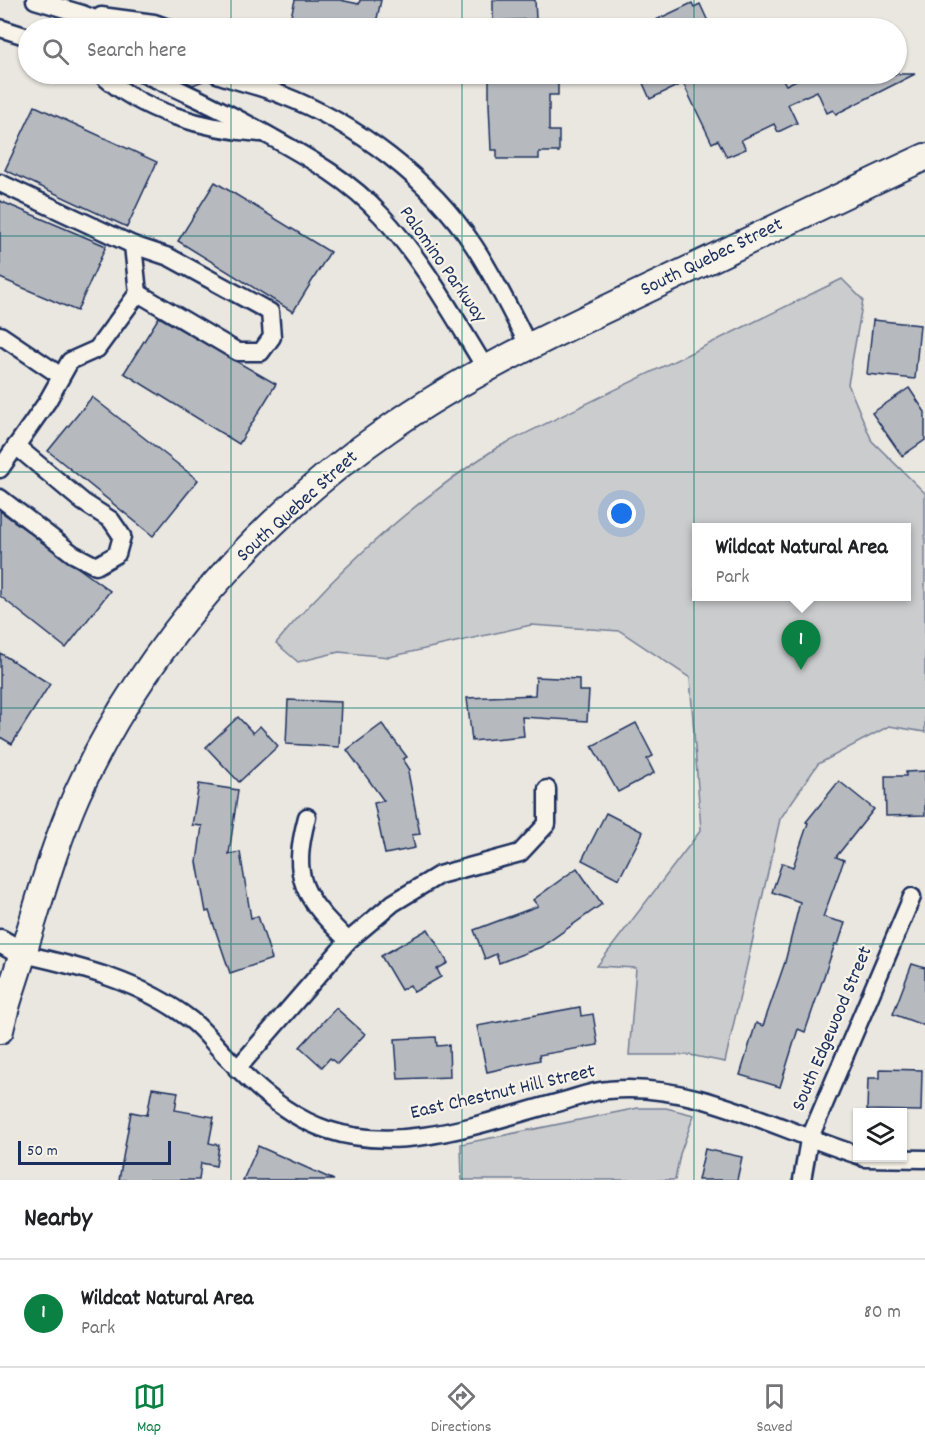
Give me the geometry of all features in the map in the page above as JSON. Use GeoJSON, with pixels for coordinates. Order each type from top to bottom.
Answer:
{"type":"FeatureCollection","features":[{"type":"Feature","properties":{"kind":"main road","name":"South Quebec Street"},"geometry":{"type":"LineString","coordinates":[[0,1030],[12,954],[78,792],[127,703],[183,623],[244,554],[314,486],[389,429],[486,369],[925,157]]}},
{"type":"Feature","properties":{"kind":"street"},"geometry":{"type":"LineString","coordinates":[[35,0],[92,18]]}},
{"type":"Feature","properties":{"kind":"street"},"geometry":{"type":"LineString","coordinates":[[82,14],[114,18]]}},
{"type":"Feature","properties":{"kind":"street"},"geometry":{"type":"LineString","coordinates":[[0,28],[18,34]]}},
{"type":"Feature","properties":{"kind":"street"},"geometry":{"type":"LineString","coordinates":[[112,84],[194,123],[226,131],[265,134]]}},
{"type":"Feature","properties":{"kind":"street","name":"Palomino Parkway"},"geometry":{"type":"LineString","coordinates":[[166,84],[217,107],[341,178],[382,215],[418,261],[486,369]]}},
{"type":"Feature","properties":{"kind":"street"},"geometry":{"type":"LineString","coordinates":[[248,84],[282,95]]}},
{"type":"Feature","properties":{"kind":"street"},"geometry":{"type":"LineString","coordinates":[[269,84],[282,95]]}},
{"type":"Feature","properties":{"kind":"street","name":"Palomino Parkway"},"geometry":{"type":"LineString","coordinates":[[282,95],[365,140],[428,190],[473,245],[529,347]]}},
{"type":"Feature","properties":{"kind":"street"},"geometry":{"type":"LineString","coordinates":[[0,183],[133,244],[169,257],[270,312],[272,338],[261,352],[238,352],[138,293]]}},
{"type":"Feature","properties":{"kind":"street"},"geometry":{"type":"LineString","coordinates":[[0,469],[47,402],[70,361],[97,349],[138,293],[133,244]]}},
{"type":"Feature","properties":{"kind":"street"},"geometry":{"type":"LineString","coordinates":[[0,335],[62,376]]}},
{"type":"Feature","properties":{"kind":"street"},"geometry":{"type":"LineString","coordinates":[[0,498],[73,554],[96,566],[117,554],[122,536],[111,520],[83,502],[16,446]]}},
{"type":"Feature","properties":{"kind":"street"},"geometry":{"type":"LineString","coordinates":[[237,1068],[348,941],[393,903],[439,876],[520,853],[547,824],[547,789]]}},
{"type":"Feature","properties":{"kind":"street"},"geometry":{"type":"LineString","coordinates":[[307,817],[299,849],[303,887],[324,916],[348,941]]}},
{"type":"Feature","properties":{"kind":"street","name":"South Edgewood Street"},"geometry":{"type":"LineString","coordinates":[[802,1180],[809,1140],[912,897]]}},
{"type":"Feature","properties":{"kind":"street"},"geometry":{"type":"LineString","coordinates":[[0,941],[12,954]]}},
{"type":"Feature","properties":{"kind":"street","name":"East Chestnut Hill Street"},"geometry":{"type":"LineString","coordinates":[[12,954],[105,974],[161,999],[193,1021],[237,1068],[279,1106],[328,1130],[382,1140],[438,1133],[608,1090],[664,1090],[730,1109],[809,1140],[853,1153]]}},
{"type":"Feature","properties":{"kind":"street"},"geometry":{"type":"LineString","coordinates":[[907,1159],[925,1160]]}},
{"type":"Feature","properties":{"kind":"shaded area"},"geometry":{"type":"Polygon","coordinates":[[[842,279],[863,300],[848,384],[872,441],[925,493],[925,732],[889,726],[818,764],[780,819],[725,1062],[690,1055],[629,1055],[636,968],[597,966],[701,830],[690,678],[620,631],[531,625],[389,657],[339,652],[298,662],[276,643],[352,562],[408,513],[498,447],[842,279]]]}},
{"type":"Feature","properties":{"kind":"shaded area"},"geometry":{"type":"Polygon","coordinates":[[[638,1108],[666,1108],[694,1115],[680,1154],[675,1180],[462,1180],[461,1144],[638,1108]]]}},
{"type":"Feature","properties":{"kind":"building"},"geometry":{"type":"Polygon","coordinates":[[[295,0],[340,0],[359,4],[360,0],[381,0],[377,18],[290,18],[295,0]]]}},
{"type":"Feature","properties":{"kind":"building"},"geometry":{"type":"Polygon","coordinates":[[[493,0],[535,0],[536,18],[493,18],[493,0]]]}},
{"type":"Feature","properties":{"kind":"building"},"geometry":{"type":"Polygon","coordinates":[[[692,3],[694,7],[700,4],[706,18],[660,18],[692,3]]]}},
{"type":"Feature","properties":{"kind":"building"},"geometry":{"type":"Polygon","coordinates":[[[489,84],[558,84],[558,95],[549,95],[549,131],[559,131],[559,152],[539,152],[539,159],[497,159],[497,150],[491,150],[489,84]]]}},
{"type":"Feature","properties":{"kind":"building"},"geometry":{"type":"Polygon","coordinates":[[[643,84],[681,84],[650,99],[643,84]]]}},
{"type":"Feature","properties":{"kind":"building"},"geometry":{"type":"Polygon","coordinates":[[[683,84],[895,84],[836,114],[833,110],[827,113],[817,91],[788,104],[797,123],[778,132],[774,124],[741,140],[746,149],[727,157],[718,140],[712,143],[683,84]]]}},
{"type":"Feature","properties":{"kind":"building"},"geometry":{"type":"Polygon","coordinates":[[[35,106],[157,162],[127,227],[5,170],[35,106]]]}},
{"type":"Feature","properties":{"kind":"building"},"geometry":{"type":"Polygon","coordinates":[[[215,182],[330,252],[293,312],[178,241],[215,182]]]}},
{"type":"Feature","properties":{"kind":"building"},"geometry":{"type":"Polygon","coordinates":[[[0,201],[106,246],[77,311],[0,278],[0,201]]]}},
{"type":"Feature","properties":{"kind":"building"},"geometry":{"type":"Polygon","coordinates":[[[159,317],[276,384],[239,444],[124,373],[159,317]]]}},
{"type":"Feature","properties":{"kind":"building"},"geometry":{"type":"Polygon","coordinates":[[[873,320],[920,325],[915,379],[867,374],[873,320]]]}},
{"type":"Feature","properties":{"kind":"building"},"geometry":{"type":"Polygon","coordinates":[[[909,388],[925,412],[925,440],[902,456],[872,413],[909,388]]]}},
{"type":"Feature","properties":{"kind":"building"},"geometry":{"type":"Polygon","coordinates":[[[92,397],[198,480],[153,536],[48,451],[92,397]]]}},
{"type":"Feature","properties":{"kind":"building"},"geometry":{"type":"Polygon","coordinates":[[[0,511],[110,591],[66,648],[0,596],[0,511]]]}},
{"type":"Feature","properties":{"kind":"building"},"geometry":{"type":"Polygon","coordinates":[[[0,653],[50,684],[12,744],[0,737],[0,653]]]}},
{"type":"Feature","properties":{"kind":"building"},"geometry":{"type":"Polygon","coordinates":[[[536,677],[579,679],[579,691],[589,691],[587,721],[522,717],[524,736],[472,741],[467,698],[535,695],[536,677]]]}},
{"type":"Feature","properties":{"kind":"building"},"geometry":{"type":"Polygon","coordinates":[[[288,700],[341,702],[339,747],[286,744],[288,700]]]}},
{"type":"Feature","properties":{"kind":"building"},"geometry":{"type":"Polygon","coordinates":[[[238,717],[253,733],[260,726],[278,746],[239,782],[206,747],[238,717]]]}},
{"type":"Feature","properties":{"kind":"building"},"geometry":{"type":"Polygon","coordinates":[[[636,723],[653,756],[647,759],[654,773],[618,792],[592,746],[636,723]]]}},
{"type":"Feature","properties":{"kind":"building"},"geometry":{"type":"Polygon","coordinates":[[[382,724],[407,757],[403,759],[410,770],[408,772],[420,834],[412,835],[415,848],[385,854],[374,803],[384,801],[347,750],[382,724]]]}},
{"type":"Feature","properties":{"kind":"building"},"geometry":{"type":"Polygon","coordinates":[[[925,771],[925,815],[886,816],[885,776],[906,776],[906,772],[925,771]]]}},
{"type":"Feature","properties":{"kind":"building"},"geometry":{"type":"Polygon","coordinates":[[[839,781],[874,809],[836,857],[844,860],[823,917],[845,923],[838,945],[835,944],[805,1032],[798,1029],[780,1087],[740,1075],[756,1023],[763,1026],[785,962],[800,902],[772,892],[782,863],[793,867],[808,823],[806,822],[839,781]]]}},
{"type":"Feature","properties":{"kind":"building"},"geometry":{"type":"Polygon","coordinates":[[[199,784],[238,790],[229,854],[240,852],[251,918],[258,916],[272,959],[230,973],[209,911],[206,912],[197,862],[202,826],[192,825],[199,784]]]}},
{"type":"Feature","properties":{"kind":"building"},"geometry":{"type":"Polygon","coordinates":[[[606,813],[643,832],[619,879],[582,860],[606,813]]]}},
{"type":"Feature","properties":{"kind":"building"},"geometry":{"type":"Polygon","coordinates":[[[577,868],[602,904],[541,947],[499,963],[496,954],[485,959],[474,930],[538,906],[533,900],[577,868]]]}},
{"type":"Feature","properties":{"kind":"building"},"geometry":{"type":"Polygon","coordinates":[[[428,929],[448,963],[437,969],[441,977],[414,992],[410,985],[401,990],[381,956],[428,929]]]}},
{"type":"Feature","properties":{"kind":"building"},"geometry":{"type":"Polygon","coordinates":[[[912,964],[925,968],[925,1026],[893,1014],[912,964]]]}},
{"type":"Feature","properties":{"kind":"building"},"geometry":{"type":"Polygon","coordinates":[[[580,1007],[581,1016],[593,1014],[598,1045],[539,1055],[540,1060],[487,1072],[477,1026],[580,1007]]]}},
{"type":"Feature","properties":{"kind":"building"},"geometry":{"type":"Polygon","coordinates":[[[336,1008],[365,1034],[337,1064],[330,1058],[322,1067],[300,1047],[336,1008]]]}},
{"type":"Feature","properties":{"kind":"building"},"geometry":{"type":"Polygon","coordinates":[[[436,1037],[437,1046],[449,1045],[450,1077],[398,1079],[395,1039],[436,1037]]]}},
{"type":"Feature","properties":{"kind":"building"},"geometry":{"type":"Polygon","coordinates":[[[880,1069],[922,1070],[921,1111],[907,1111],[907,1108],[867,1108],[868,1078],[880,1078],[880,1069]]]}},
{"type":"Feature","properties":{"kind":"building"},"geometry":{"type":"Polygon","coordinates":[[[152,1088],[178,1092],[175,1110],[214,1117],[209,1143],[219,1145],[216,1166],[201,1163],[199,1180],[119,1180],[131,1112],[147,1115],[152,1088]]]}},
{"type":"Feature","properties":{"kind":"building"},"geometry":{"type":"Polygon","coordinates":[[[258,1146],[334,1180],[243,1180],[258,1146]]]}},
{"type":"Feature","properties":{"kind":"building"},"geometry":{"type":"Polygon","coordinates":[[[705,1149],[742,1157],[737,1180],[698,1180],[705,1149]]]}},
{"type":"Feature","properties":{"kind":"place","name":"Wildcat Natural Area"},"geometry":{"type":"Point","coordinates":[801,670]}}]}
